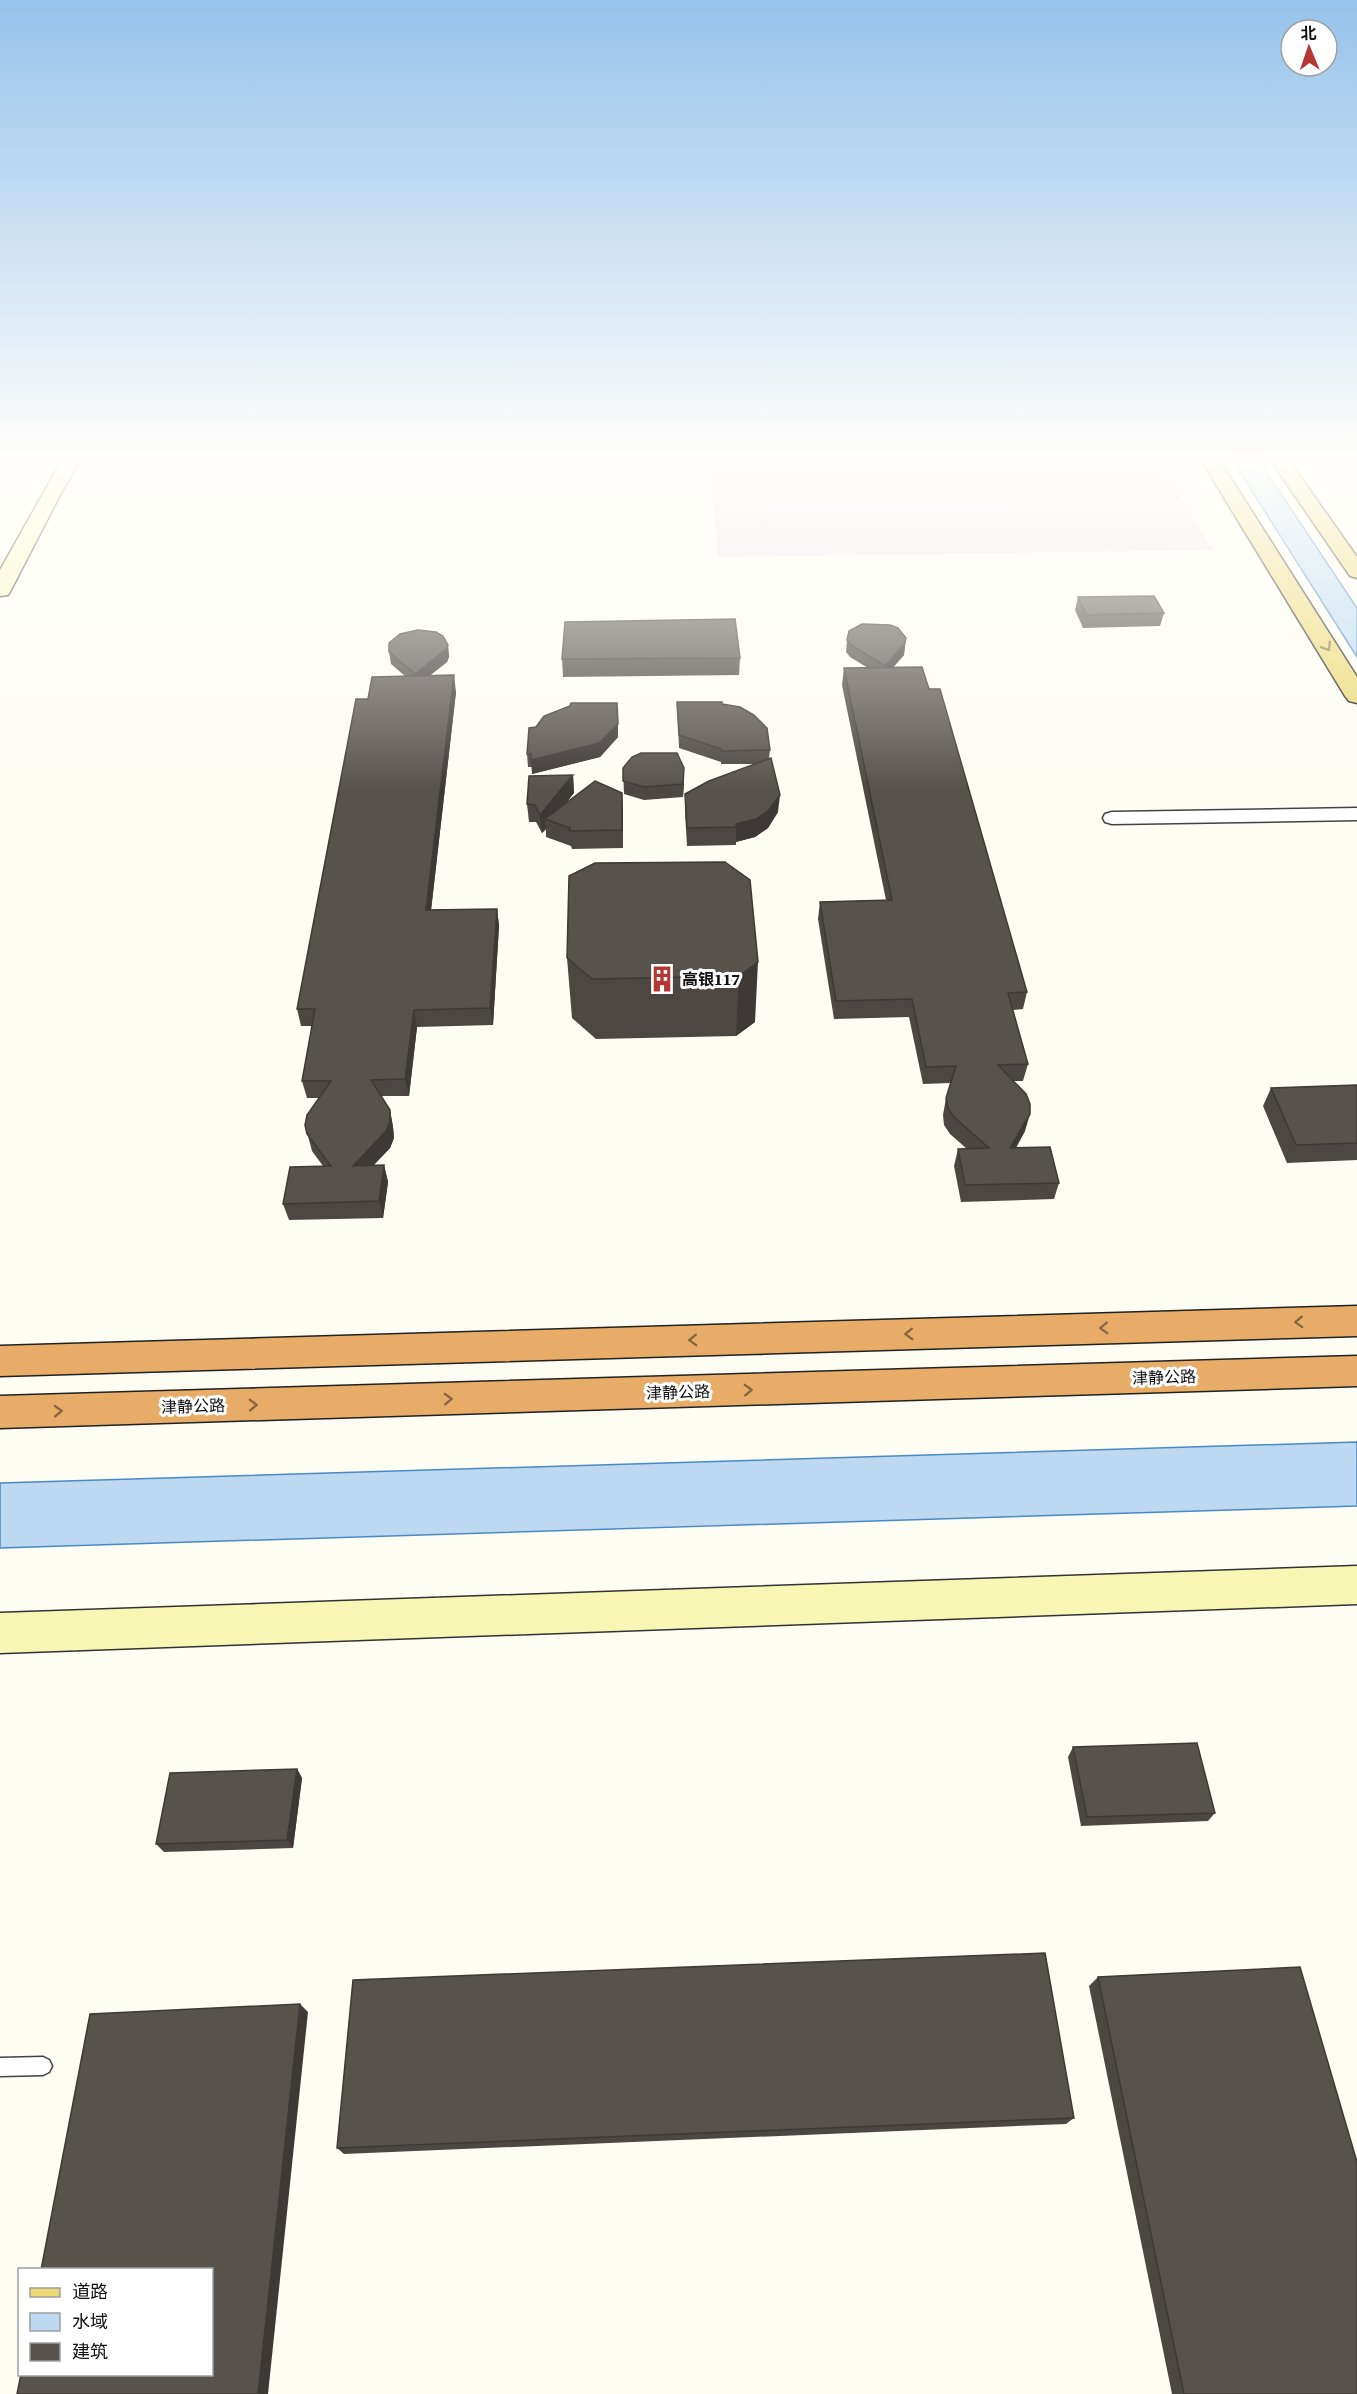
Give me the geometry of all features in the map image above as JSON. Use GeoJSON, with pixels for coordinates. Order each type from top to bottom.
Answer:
{"type":"FeatureCollection","features":[{"type":"Feature","properties":{"kind":"highway"},"geometry":{"type":"LineString","coordinates":[[0,1361],[1357,1320]]}},
{"type":"Feature","properties":{"kind":"highway","name":"津静公路"},"geometry":{"type":"LineString","coordinates":[[0,1412],[1357,1371]]}},
{"type":"Feature","properties":{"kind":"main road"},"geometry":{"type":"LineString","coordinates":[[0,590],[12,567]]}},
{"type":"Feature","properties":{"kind":"main road"},"geometry":{"type":"LineString","coordinates":[[1277,567],[1357,696]]}},
{"type":"Feature","properties":{"kind":"main road"},"geometry":{"type":"LineString","coordinates":[[0,1633],[1357,1585]]}},
{"type":"Feature","properties":{"kind":"street"},"geometry":{"type":"LineString","coordinates":[[1112,818],[1357,814]]}},
{"type":"Feature","properties":{"kind":"lane"},"geometry":{"type":"LineString","coordinates":[[0,2067],[43,2066]]}},
{"type":"Feature","properties":{"kind":"water"},"geometry":{"type":"Polygon","coordinates":[[[1300,567],[1329,567],[1357,608],[1357,657],[1300,567]]]}},
{"type":"Feature","properties":{"kind":"water"},"geometry":{"type":"Polygon","coordinates":[[[1357,1442],[1357,1506],[0,1548],[0,1483],[1357,1442]]]}},
{"type":"Feature","properties":{"kind":"building"},"geometry":{"type":"Polygon","coordinates":[[[1154,596],[1164,613],[1086,615],[1078,597],[1154,596]]]}},
{"type":"Feature","properties":{"kind":"building"},"geometry":{"type":"Polygon","coordinates":[[[735,619],[740,658],[562,659],[565,622],[735,619]]]}},
{"type":"Feature","properties":{"kind":"building"},"geometry":{"type":"Polygon","coordinates":[[[862,624],[890,625],[898,628],[906,638],[905,643],[885,666],[851,645],[847,640],[849,631],[862,624]]]}},
{"type":"Feature","properties":{"kind":"building"},"geometry":{"type":"Polygon","coordinates":[[[418,630],[436,632],[443,636],[448,645],[415,674],[389,652],[389,643],[400,634],[418,630]]]}},
{"type":"Feature","properties":{"kind":"building"},"geometry":{"type":"Polygon","coordinates":[[[922,667],[929,689],[940,689],[1027,992],[1008,993],[1028,1064],[998,1065],[1026,1094],[1030,1104],[1030,1114],[1010,1148],[1050,1147],[1059,1183],[965,1185],[958,1149],[989,1148],[954,1117],[948,1108],[946,1098],[956,1066],[926,1067],[912,999],[836,1001],[820,902],[892,900],[844,668],[922,667]]]}},
{"type":"Feature","properties":{"kind":"building"},"geometry":{"type":"Polygon","coordinates":[[[454,675],[426,910],[497,909],[490,1008],[414,1010],[405,1079],[371,1080],[390,1110],[390,1121],[386,1131],[353,1166],[384,1165],[379,1201],[283,1204],[290,1167],[331,1166],[307,1134],[305,1125],[307,1115],[331,1081],[302,1081],[315,1009],[297,1009],[356,699],[368,699],[372,677],[454,675]]]}},
{"type":"Feature","properties":{"kind":"building"},"geometry":{"type":"Polygon","coordinates":[[[677,702],[722,702],[722,704],[740,707],[754,715],[767,728],[770,750],[721,751],[721,749],[679,735],[677,702]]]}},
{"type":"Feature","properties":{"kind":"building"},"geometry":{"type":"Polygon","coordinates":[[[571,703],[617,703],[618,724],[599,743],[531,760],[531,754],[527,754],[529,728],[536,727],[544,716],[570,706],[571,703]]]}},
{"type":"Feature","properties":{"kind":"building"},"geometry":{"type":"Polygon","coordinates":[[[641,753],[677,753],[684,768],[683,784],[644,787],[623,781],[623,768],[632,757],[641,753]]]}},
{"type":"Feature","properties":{"kind":"building"},"geometry":{"type":"Polygon","coordinates":[[[771,758],[780,795],[769,810],[756,819],[736,824],[736,827],[687,828],[685,794],[709,781],[771,758]]]}},
{"type":"Feature","properties":{"kind":"building"},"geometry":{"type":"Polygon","coordinates":[[[573,775],[540,815],[535,805],[527,804],[529,776],[573,775]]]}},
{"type":"Feature","properties":{"kind":"building"},"geometry":{"type":"Polygon","coordinates":[[[595,781],[622,793],[622,830],[570,831],[570,828],[545,819],[595,781]]]}},
{"type":"Feature","properties":{"kind":"building"},"geometry":{"type":"Polygon","coordinates":[[[725,862],[750,880],[758,962],[739,976],[592,979],[567,958],[569,876],[595,863],[725,862]]]}},
{"type":"Feature","properties":{"kind":"building"},"geometry":{"type":"Polygon","coordinates":[[[1357,1085],[1357,1143],[1296,1145],[1271,1088],[1357,1085]]]}},
{"type":"Feature","properties":{"kind":"building"},"geometry":{"type":"Polygon","coordinates":[[[1197,1743],[1215,1813],[1087,1817],[1073,1747],[1197,1743]]]}},
{"type":"Feature","properties":{"kind":"building"},"geometry":{"type":"Polygon","coordinates":[[[297,1769],[287,1840],[156,1844],[170,1773],[297,1769]]]}},
{"type":"Feature","properties":{"kind":"building"},"geometry":{"type":"Polygon","coordinates":[[[1045,1953],[1074,2118],[337,2148],[353,1980],[1045,1953]]]}},
{"type":"Feature","properties":{"kind":"building"},"geometry":{"type":"Polygon","coordinates":[[[1300,1967],[1357,2162],[1357,2394],[1184,2394],[1098,1977],[1300,1967]]]}},
{"type":"Feature","properties":{"kind":"building"},"geometry":{"type":"Polygon","coordinates":[[[300,2004],[258,2394],[17,2394],[21,2376],[213,2376],[213,2268],[41,2268],[90,2014],[300,2004]]]}},
{"type":"Feature","properties":{"kind":"place","name":"高银117"},"geometry":{"type":"Point","coordinates":[662,979]}}]}
